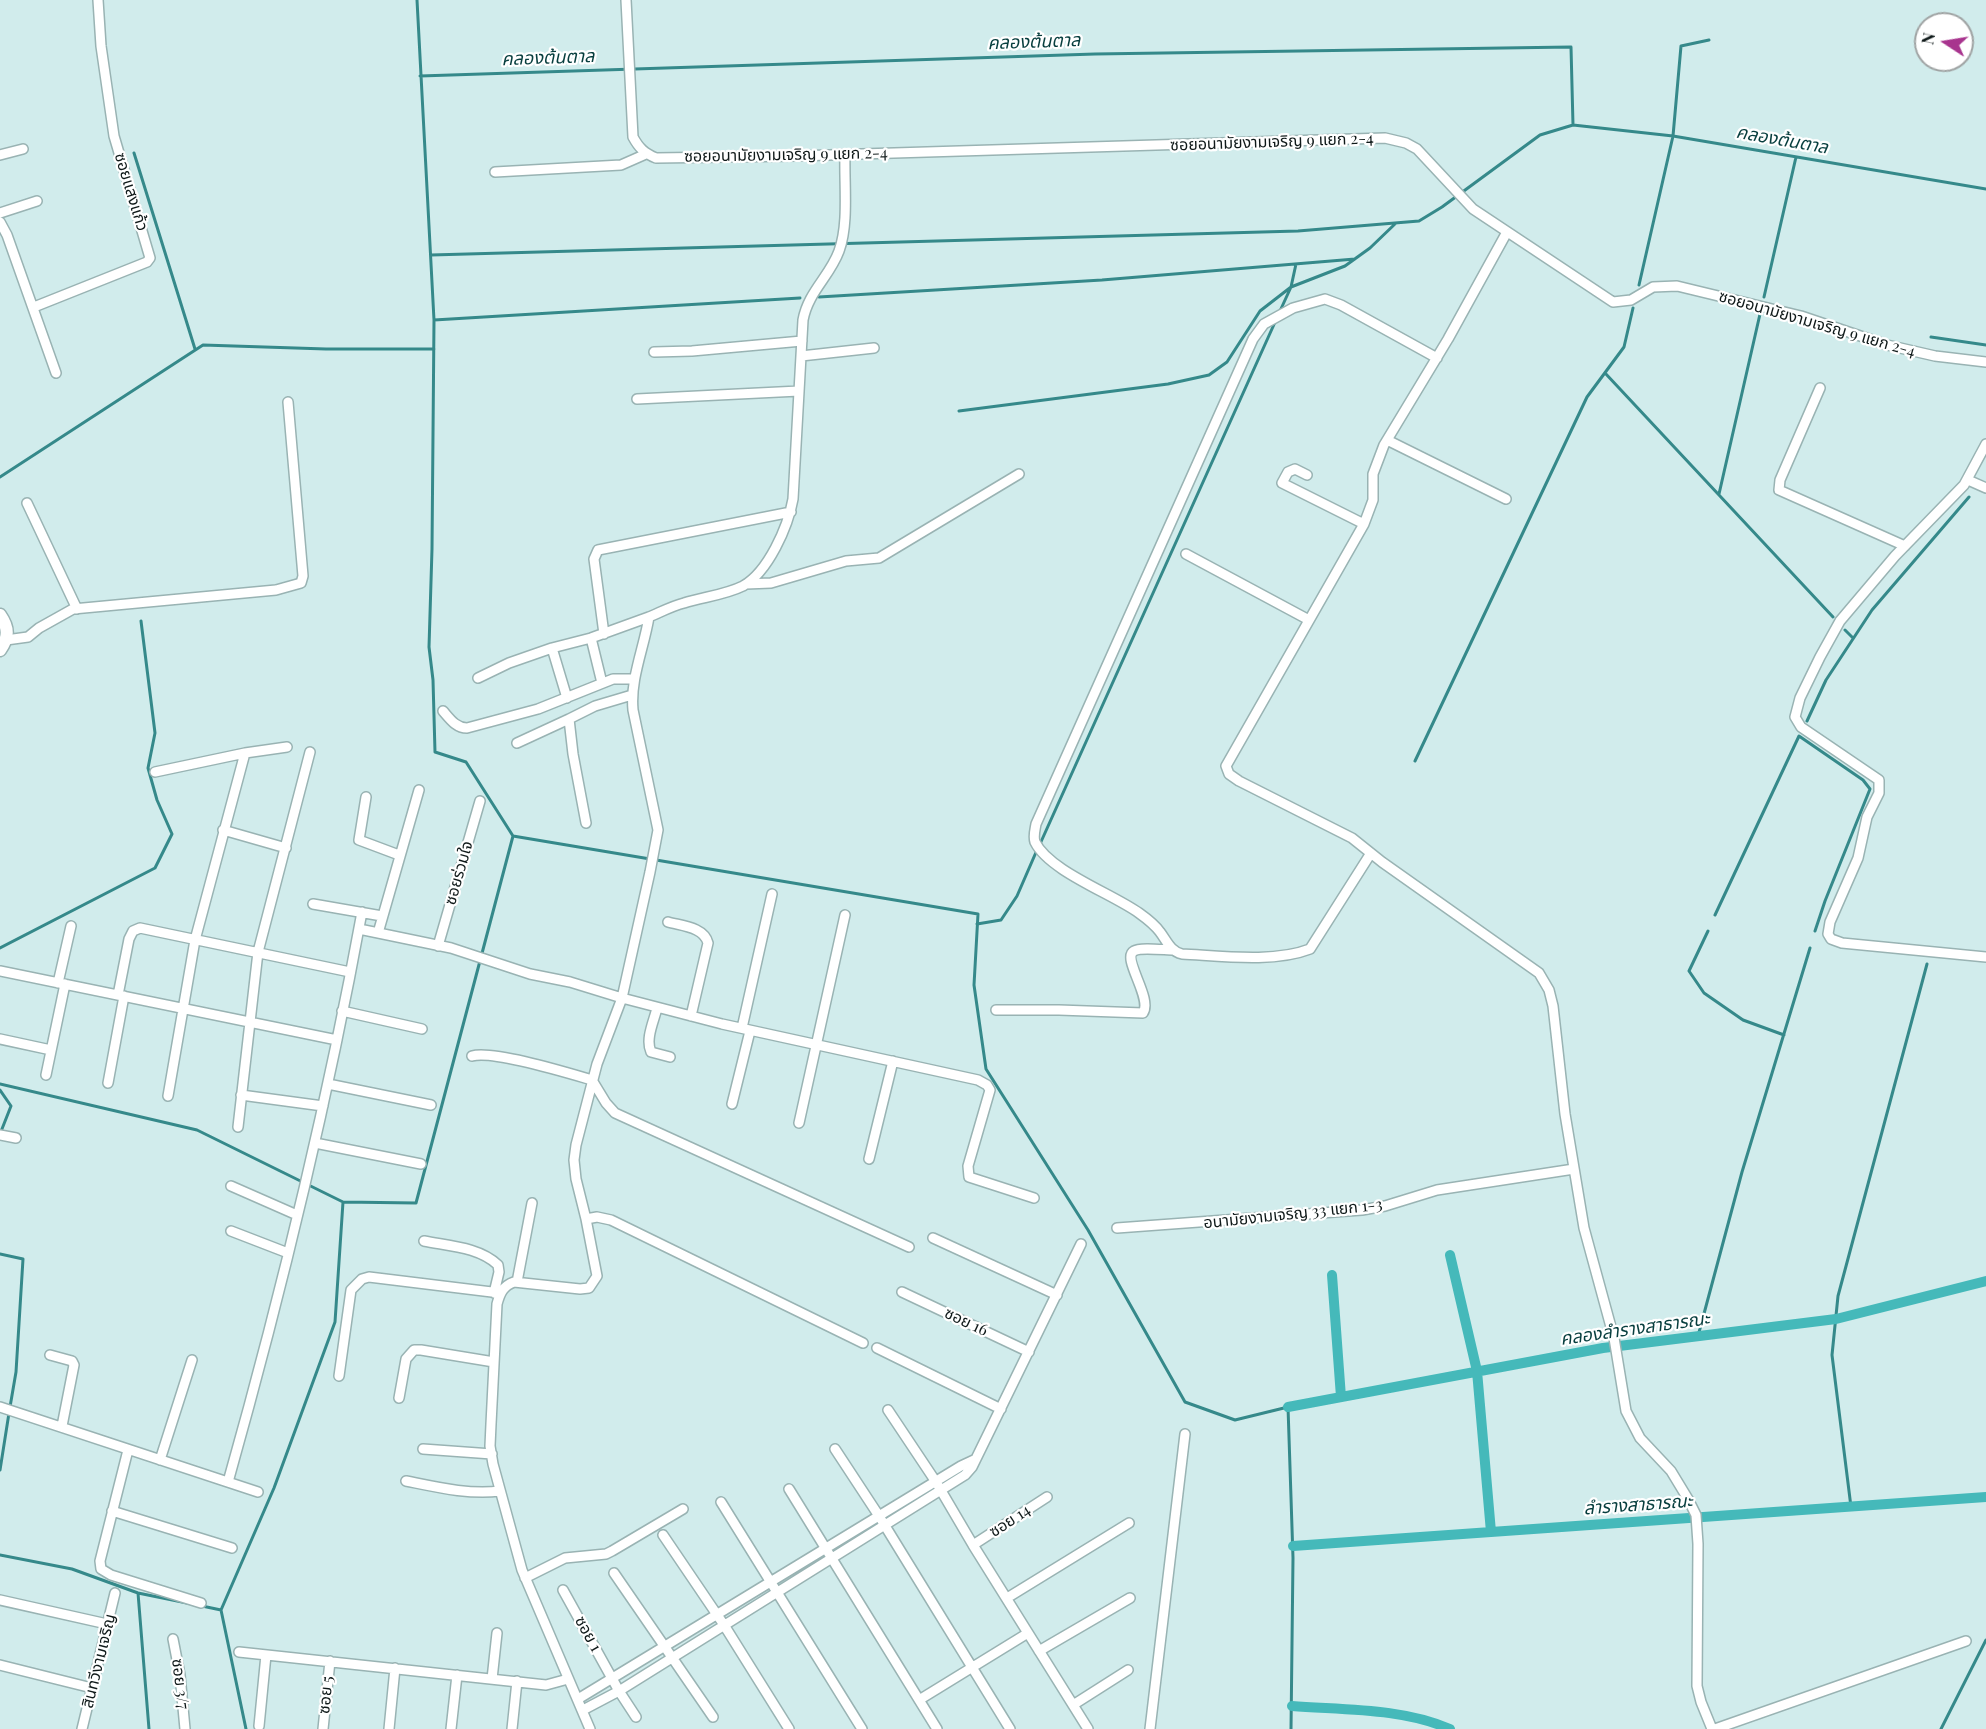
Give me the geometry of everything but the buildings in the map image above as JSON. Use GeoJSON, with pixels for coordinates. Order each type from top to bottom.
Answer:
{"type":"FeatureCollection","features":[{"type":"Feature","properties":{"kind":"street","name":"ซอยแสงแก้ว"},"geometry":{"type":"LineString","coordinates":[[34,307],[147,262],[150,258],[114,136],[101,46],[98,0]]}},
{"type":"Feature","properties":{"kind":"street"},"geometry":{"type":"LineString","coordinates":[[495,172],[621,165],[646,154],[639,148],[633,137],[626,0]]}},
{"type":"Feature","properties":{"kind":"street","name":"ซอยอนามัยงามเจริญ 9 แยก 2-4"},"geometry":{"type":"LineString","coordinates":[[646,154],[656,158],[845,155],[1385,138],[1406,142],[1417,149],[1461,199],[1473,209],[1613,302],[1631,300],[1653,287],[1677,286],[1801,316],[1896,348],[1935,356],[1986,362]]}},
{"type":"Feature","properties":{"kind":"street"},"geometry":{"type":"LineString","coordinates":[[0,154],[23,149]]}},
{"type":"Feature","properties":{"kind":"street"},"geometry":{"type":"LineString","coordinates":[[478,678],[509,663],[604,634],[681,603],[735,590],[746,585],[756,576],[766,562],[791,512],[803,320],[807,302],[840,250],[843,238],[845,155]]}},
{"type":"Feature","properties":{"kind":"street"},"geometry":{"type":"LineString","coordinates":[[0,213],[37,201]]}},
{"type":"Feature","properties":{"kind":"street"},"geometry":{"type":"LineString","coordinates":[[0,222],[34,307],[56,373]]}},
{"type":"Feature","properties":{"kind":"street"},"geometry":{"type":"LineString","coordinates":[[1507,232],[1377,460],[1373,474],[1373,500],[1364,524],[1226,766],[1229,774],[1239,781],[1352,838],[1539,973],[1545,980],[1553,1006],[1564,1114],[1584,1228],[1614,1338],[1626,1411],[1640,1438],[1671,1471],[1696,1515],[1697,1686],[1701,1702],[1713,1729],[1966,1641]]}},
{"type":"Feature","properties":{"kind":"street"},"geometry":{"type":"LineString","coordinates":[[1173,950],[1159,930],[1138,912],[1056,864],[1041,852],[1035,842],[1036,824],[1098,684],[1253,339],[1264,324],[1293,308],[1325,299],[1341,305],[1437,358]]}},
{"type":"Feature","properties":{"kind":"street"},"geometry":{"type":"LineString","coordinates":[[654,352],[692,351],[802,341]]}},
{"type":"Feature","properties":{"kind":"street"},"geometry":{"type":"LineString","coordinates":[[801,356],[874,348]]}},
{"type":"Feature","properties":{"kind":"street"},"geometry":{"type":"LineString","coordinates":[[1820,388],[1780,480],[1779,490],[1905,546]]}},
{"type":"Feature","properties":{"kind":"street"},"geometry":{"type":"LineString","coordinates":[[637,399],[799,391]]}},
{"type":"Feature","properties":{"kind":"street"},"geometry":{"type":"LineString","coordinates":[[3,645],[28,637],[65,612],[77,609],[276,590],[301,583],[303,576],[288,402]]}},
{"type":"Feature","properties":{"kind":"street"},"geometry":{"type":"LineString","coordinates":[[1388,440],[1506,499]]}},
{"type":"Feature","properties":{"kind":"street"},"geometry":{"type":"LineString","coordinates":[[1986,444],[1968,480],[1905,546],[1840,621],[1808,680],[1795,717],[1801,727],[1879,780],[1879,793],[1867,817],[1858,858],[1830,922],[1828,934],[1832,939],[1842,943],[1986,957]]}},
{"type":"Feature","properties":{"kind":"street"},"geometry":{"type":"LineString","coordinates":[[1306,475],[1295,469],[1288,472],[1282,483],[1364,524]]}},
{"type":"Feature","properties":{"kind":"street"},"geometry":{"type":"LineString","coordinates":[[746,585],[771,583],[846,561],[879,558],[1019,474]]}},
{"type":"Feature","properties":{"kind":"street"},"geometry":{"type":"LineString","coordinates":[[1968,480],[1986,488]]}},
{"type":"Feature","properties":{"kind":"street"},"geometry":{"type":"LineString","coordinates":[[27,503],[77,609]]}},
{"type":"Feature","properties":{"kind":"street"},"geometry":{"type":"LineString","coordinates":[[604,634],[594,559],[598,550],[791,512]]}},
{"type":"Feature","properties":{"kind":"street"},"geometry":{"type":"LineString","coordinates":[[1186,554],[1309,620]]}},
{"type":"Feature","properties":{"kind":"street"},"geometry":{"type":"LineString","coordinates":[[0,615],[8,631],[3,645]]}},
{"type":"Feature","properties":{"kind":"street"},"geometry":{"type":"LineString","coordinates":[[339,1376],[351,1290],[362,1279],[369,1277],[497,1293],[506,1285],[517,1282],[589,1288],[597,1276],[574,1160],[592,1080],[622,998],[651,872],[658,830],[632,695],[649,617]]}},
{"type":"Feature","properties":{"kind":"street"},"geometry":{"type":"LineString","coordinates":[[591,638],[602,683]]}},
{"type":"Feature","properties":{"kind":"street"},"geometry":{"type":"LineString","coordinates":[[552,648],[567,698]]}},
{"type":"Feature","properties":{"kind":"street"},"geometry":{"type":"LineString","coordinates":[[443,711],[461,728],[467,728],[538,709],[602,683],[634,679]]}},
{"type":"Feature","properties":{"kind":"street"},"geometry":{"type":"LineString","coordinates":[[517,743],[595,706],[632,695]]}},
{"type":"Feature","properties":{"kind":"street"},"geometry":{"type":"LineString","coordinates":[[569,719],[586,822]]}},
{"type":"Feature","properties":{"kind":"street"},"geometry":{"type":"LineString","coordinates":[[155,772],[245,753],[287,747]]}},
{"type":"Feature","properties":{"kind":"street"},"geometry":{"type":"LineString","coordinates":[[238,1127],[258,952],[310,752]]}},
{"type":"Feature","properties":{"kind":"street"},"geometry":{"type":"LineString","coordinates":[[168,1096],[195,940],[245,753]]}},
{"type":"Feature","properties":{"kind":"street"},"geometry":{"type":"LineString","coordinates":[[378,933],[419,790]]}},
{"type":"Feature","properties":{"kind":"street"},"geometry":{"type":"LineString","coordinates":[[366,797],[359,840],[399,855]]}},
{"type":"Feature","properties":{"kind":"street","name":"ซอยร่วมใจ"},"geometry":{"type":"LineString","coordinates":[[438,946],[480,801]]}},
{"type":"Feature","properties":{"kind":"street"},"geometry":{"type":"LineString","coordinates":[[224,830],[286,848]]}},
{"type":"Feature","properties":{"kind":"street"},"geometry":{"type":"LineString","coordinates":[[996,1010],[1143,1013],[1146,1000],[1130,961],[1134,951],[1173,950],[1182,954],[1273,956],[1296,954],[1310,948],[1371,853]]}},
{"type":"Feature","properties":{"kind":"street"},"geometry":{"type":"LineString","coordinates":[[732,1104],[771,894]]}},
{"type":"Feature","properties":{"kind":"street"},"geometry":{"type":"LineString","coordinates":[[313,904],[382,916]]}},
{"type":"Feature","properties":{"kind":"street"},"geometry":{"type":"LineString","coordinates":[[228,1482],[256,1385],[309,1171],[362,912]]}},
{"type":"Feature","properties":{"kind":"street"},"geometry":{"type":"LineString","coordinates":[[799,1123],[845,915]]}},
{"type":"Feature","properties":{"kind":"street"},"geometry":{"type":"LineString","coordinates":[[668,922],[701,932],[707,938],[708,943],[691,1016]]}},
{"type":"Feature","properties":{"kind":"street"},"geometry":{"type":"LineString","coordinates":[[46,1075],[70,926]]}},
{"type":"Feature","properties":{"kind":"street"},"geometry":{"type":"LineString","coordinates":[[108,1083],[129,939],[136,929],[350,972]]}},
{"type":"Feature","properties":{"kind":"street"},"geometry":{"type":"LineString","coordinates":[[358,929],[472,954],[530,974],[746,1030],[978,1080],[987,1085],[990,1090],[967,1174],[969,1177],[1034,1198]]}},
{"type":"Feature","properties":{"kind":"street"},"geometry":{"type":"LineString","coordinates":[[0,971],[337,1040]]}},
{"type":"Feature","properties":{"kind":"street"},"geometry":{"type":"LineString","coordinates":[[657,1008],[648,1041],[649,1048],[651,1052],[670,1057]]}},
{"type":"Feature","properties":{"kind":"street"},"geometry":{"type":"LineString","coordinates":[[342,1011],[422,1029]]}},
{"type":"Feature","properties":{"kind":"street"},"geometry":{"type":"LineString","coordinates":[[0,1039],[51,1050]]}},
{"type":"Feature","properties":{"kind":"street"},"geometry":{"type":"LineString","coordinates":[[472,1056],[482,1054],[542,1066],[592,1080],[615,1113],[909,1247]]}},
{"type":"Feature","properties":{"kind":"street"},"geometry":{"type":"LineString","coordinates":[[869,1160],[893,1061]]}},
{"type":"Feature","properties":{"kind":"street"},"geometry":{"type":"LineString","coordinates":[[328,1084],[431,1105]]}},
{"type":"Feature","properties":{"kind":"street"},"geometry":{"type":"LineString","coordinates":[[241,1095],[323,1106]]}},
{"type":"Feature","properties":{"kind":"street"},"geometry":{"type":"LineString","coordinates":[[0,1135],[16,1138]]}},
{"type":"Feature","properties":{"kind":"street"},"geometry":{"type":"LineString","coordinates":[[315,1143],[421,1164]]}},
{"type":"Feature","properties":{"kind":"street","name":"อนามัยงามเจริญ 33 แยก 1-3"},"geometry":{"type":"LineString","coordinates":[[1117,1228],[1362,1210],[1385,1206],[1437,1190],[1574,1169]]}},
{"type":"Feature","properties":{"kind":"street"},"geometry":{"type":"LineString","coordinates":[[231,1186],[297,1215]]}},
{"type":"Feature","properties":{"kind":"street"},"geometry":{"type":"LineString","coordinates":[[517,1282],[532,1203]]}},
{"type":"Feature","properties":{"kind":"street"},"geometry":{"type":"LineString","coordinates":[[586,1219],[597,1217],[611,1220],[863,1343]]}},
{"type":"Feature","properties":{"kind":"street"},"geometry":{"type":"LineString","coordinates":[[231,1231],[288,1253]]}},
{"type":"Feature","properties":{"kind":"street"},"geometry":{"type":"LineString","coordinates":[[933,1238],[1057,1295]]}},
{"type":"Feature","properties":{"kind":"street"},"geometry":{"type":"LineString","coordinates":[[424,1241],[477,1252],[498,1265],[490,1435],[492,1454],[525,1578],[590,1729]]}},
{"type":"Feature","properties":{"kind":"street"},"geometry":{"type":"LineString","coordinates":[[583,1710],[884,1526],[966,1463],[976,1460],[1081,1244]]}},
{"type":"Feature","properties":{"kind":"street","name":"ซอย 16"},"geometry":{"type":"LineString","coordinates":[[902,1292],[1029,1352]]}},
{"type":"Feature","properties":{"kind":"street"},"geometry":{"type":"LineString","coordinates":[[877,1348],[1001,1409]]}},
{"type":"Feature","properties":{"kind":"street"},"geometry":{"type":"LineString","coordinates":[[399,1398],[406,1359],[414,1350],[494,1362]]}},
{"type":"Feature","properties":{"kind":"street"},"geometry":{"type":"LineString","coordinates":[[50,1355],[72,1362],[74,1365],[62,1426]]}},
{"type":"Feature","properties":{"kind":"street"},"geometry":{"type":"LineString","coordinates":[[160,1460],[192,1360]]}},
{"type":"Feature","properties":{"kind":"street"},"geometry":{"type":"LineString","coordinates":[[0,1407],[258,1492]]}},
{"type":"Feature","properties":{"kind":"street"},"geometry":{"type":"LineString","coordinates":[[888,1410],[939,1486],[973,1545],[1088,1729]]}},
{"type":"Feature","properties":{"kind":"street"},"geometry":{"type":"LineString","coordinates":[[1150,1729],[1185,1434]]}},
{"type":"Feature","properties":{"kind":"street"},"geometry":{"type":"LineString","coordinates":[[423,1449],[492,1454]]}},
{"type":"Feature","properties":{"kind":"street"},"geometry":{"type":"LineString","coordinates":[[835,1449],[879,1516],[1010,1729]]}},
{"type":"Feature","properties":{"kind":"street"},"geometry":{"type":"LineString","coordinates":[[128,1450],[111,1511],[100,1561],[101,1569],[103,1572],[201,1603]]}},
{"type":"Feature","properties":{"kind":"street"},"geometry":{"type":"LineString","coordinates":[[406,1481],[450,1489],[488,1493],[500,1491]]}},
{"type":"Feature","properties":{"kind":"street"},"geometry":{"type":"LineString","coordinates":[[578,1699],[879,1516],[939,1486]]}},
{"type":"Feature","properties":{"kind":"street"},"geometry":{"type":"LineString","coordinates":[[789,1489],[937,1729]]}},
{"type":"Feature","properties":{"kind":"street","name":"ซอย 14"},"geometry":{"type":"LineString","coordinates":[[973,1545],[1047,1497]]}},
{"type":"Feature","properties":{"kind":"street"},"geometry":{"type":"LineString","coordinates":[[721,1503],[862,1729]]}},
{"type":"Feature","properties":{"kind":"street"},"geometry":{"type":"LineString","coordinates":[[525,1578],[565,1558],[606,1554],[683,1509]]}},
{"type":"Feature","properties":{"kind":"street"},"geometry":{"type":"LineString","coordinates":[[111,1511],[232,1548]]}},
{"type":"Feature","properties":{"kind":"street"},"geometry":{"type":"LineString","coordinates":[[1007,1598],[1129,1523]]}},
{"type":"Feature","properties":{"kind":"street"},"geometry":{"type":"LineString","coordinates":[[663,1535],[724,1624],[789,1729]]}},
{"type":"Feature","properties":{"kind":"street"},"geometry":{"type":"LineString","coordinates":[[614,1573],[713,1717]]}},
{"type":"Feature","properties":{"kind":"street","name":"ซอย 1"},"geometry":{"type":"LineString","coordinates":[[563,1590],[636,1716]]}},
{"type":"Feature","properties":{"kind":"street","name":"สินทวีงามเจริญ"},"geometry":{"type":"LineString","coordinates":[[82,1729],[115,1593]]}},
{"type":"Feature","properties":{"kind":"street"},"geometry":{"type":"LineString","coordinates":[[1039,1651],[1130,1598]]}},
{"type":"Feature","properties":{"kind":"street"},"geometry":{"type":"LineString","coordinates":[[0,1600],[107,1624]]}},
{"type":"Feature","properties":{"kind":"street"},"geometry":{"type":"LineString","coordinates":[[492,1678],[496,1633]]}},
{"type":"Feature","properties":{"kind":"street"},"geometry":{"type":"LineString","coordinates":[[919,1700],[973,1669],[1028,1633]]}},
{"type":"Feature","properties":{"kind":"street","name":"ซอย 3/7"},"geometry":{"type":"LineString","coordinates":[[173,1639],[180,1675],[185,1729]]}},
{"type":"Feature","properties":{"kind":"street"},"geometry":{"type":"LineString","coordinates":[[239,1652],[546,1685],[568,1679]]}},
{"type":"Feature","properties":{"kind":"street"},"geometry":{"type":"LineString","coordinates":[[259,1726],[266,1655]]}},
{"type":"Feature","properties":{"kind":"street","name":"ซอย 5"},"geometry":{"type":"LineString","coordinates":[[323,1729],[330,1661]]}},
{"type":"Feature","properties":{"kind":"street"},"geometry":{"type":"LineString","coordinates":[[0,1665],[92,1688]]}},
{"type":"Feature","properties":{"kind":"street"},"geometry":{"type":"LineString","coordinates":[[389,1729],[395,1668]]}},
{"type":"Feature","properties":{"kind":"street"},"geometry":{"type":"LineString","coordinates":[[1073,1705],[1128,1670]]}},
{"type":"Feature","properties":{"kind":"street"},"geometry":{"type":"LineString","coordinates":[[451,1729],[457,1675]]}},
{"type":"Feature","properties":{"kind":"street"},"geometry":{"type":"LineString","coordinates":[[512,1729],[517,1681]]}},
{"type":"Feature","properties":{"kind":"waterway"},"geometry":{"type":"LineString","coordinates":[[0,1084],[197,1130],[343,1202],[416,1203],[513,836],[466,762],[435,752],[433,680],[429,647],[434,320],[417,0]]}},
{"type":"Feature","properties":{"kind":"waterway"},"geometry":{"type":"LineString","coordinates":[[1639,285],[1673,136],[1681,46],[1709,40]]}},
{"type":"Feature","properties":{"kind":"waterway","name":"คลองต้นตาล"},"geometry":{"type":"LineString","coordinates":[[420,76],[1095,54],[1571,47],[1573,125],[1673,136],[1986,189]]}},
{"type":"Feature","properties":{"kind":"waterway","name":"คลองต้นตาล"},"geometry":{"type":"LineString","coordinates":[[431,255],[1298,231],[1419,221],[1442,207],[1540,135],[1573,125]]}},
{"type":"Feature","properties":{"kind":"waterway"},"geometry":{"type":"LineString","coordinates":[[134,153],[195,349]]}},
{"type":"Feature","properties":{"kind":"waterway"},"geometry":{"type":"LineString","coordinates":[[1764,297],[1796,157]]}},
{"type":"Feature","properties":{"kind":"waterway"},"geometry":{"type":"LineString","coordinates":[[959,411],[1168,384],[1209,375],[1227,362],[1260,311],[1291,287],[1345,266],[1370,248],[1396,223]]}},
{"type":"Feature","properties":{"kind":"waterway"},"geometry":{"type":"LineString","coordinates":[[819,297],[1102,280],[1355,259]]}},
{"type":"Feature","properties":{"kind":"waterway"},"geometry":{"type":"LineString","coordinates":[[1280,311],[1291,287],[1296,264]]}},
{"type":"Feature","properties":{"kind":"waterway"},"geometry":{"type":"LineString","coordinates":[[434,320],[800,298]]}},
{"type":"Feature","properties":{"kind":"waterway"},"geometry":{"type":"LineString","coordinates":[[1415,761],[1587,397],[1624,347],[1633,308]]}},
{"type":"Feature","properties":{"kind":"waterway"},"geometry":{"type":"LineString","coordinates":[[1719,494],[1760,314]]}},
{"type":"Feature","properties":{"kind":"waterway"},"geometry":{"type":"LineString","coordinates":[[1040,844],[1276,320]]}},
{"type":"Feature","properties":{"kind":"waterway"},"geometry":{"type":"LineString","coordinates":[[1931,337],[1986,345]]}},
{"type":"Feature","properties":{"kind":"waterway"},"geometry":{"type":"LineString","coordinates":[[0,477],[203,345],[326,349],[434,349]]}},
{"type":"Feature","properties":{"kind":"waterway"},"geometry":{"type":"LineString","coordinates":[[1605,373],[1833,617]]}},
{"type":"Feature","properties":{"kind":"waterway"},"geometry":{"type":"LineString","coordinates":[[1807,721],[1826,680],[1872,610],[1969,497]]}},
{"type":"Feature","properties":{"kind":"waterway"},"geometry":{"type":"LineString","coordinates":[[0,948],[155,868],[172,834],[157,800],[148,768],[155,733],[141,621]]}},
{"type":"Feature","properties":{"kind":"waterway"},"geometry":{"type":"LineString","coordinates":[[1845,630],[1853,638]]}},
{"type":"Feature","properties":{"kind":"waterway"},"geometry":{"type":"LineString","coordinates":[[1715,915],[1799,736],[1863,780],[1870,789],[1815,931]]}},
{"type":"Feature","properties":{"kind":"waterway"},"geometry":{"type":"LineString","coordinates":[[513,836],[978,914],[974,985],[986,1069],[1088,1230],[1185,1402],[1235,1420],[1288,1407],[1293,1558],[1291,1729]]}},
{"type":"Feature","properties":{"kind":"waterway"},"geometry":{"type":"LineString","coordinates":[[977,924],[1001,920],[1017,896],[1037,850]]}},
{"type":"Feature","properties":{"kind":"waterway"},"geometry":{"type":"LineString","coordinates":[[1708,931],[1689,971],[1704,993],[1743,1020],[1784,1035]]}},
{"type":"Feature","properties":{"kind":"waterway"},"geometry":{"type":"LineString","coordinates":[[1698,1336],[1742,1172],[1810,948]]}},
{"type":"Feature","properties":{"kind":"waterway"},"geometry":{"type":"LineString","coordinates":[[1851,1507],[1832,1355],[1838,1296],[1927,964]]}},
{"type":"Feature","properties":{"kind":"waterway"},"geometry":{"type":"LineString","coordinates":[[0,1090],[11,1106],[0,1134]]}},
{"type":"Feature","properties":{"kind":"waterway"},"geometry":{"type":"LineString","coordinates":[[246,1729],[221,1610],[274,1488],[335,1322],[343,1202]]}},
{"type":"Feature","properties":{"kind":"waterway"},"geometry":{"type":"LineString","coordinates":[[0,1254],[23,1259],[16,1372],[10,1407]]}},
{"type":"Feature","properties":{"kind":"waterway"},"geometry":{"type":"LineString","coordinates":[[1450,1255],[1477,1371],[1491,1532]]}},
{"type":"Feature","properties":{"kind":"waterway"},"geometry":{"type":"LineString","coordinates":[[1332,1275],[1341,1397]]}},
{"type":"Feature","properties":{"kind":"waterway","name":"คลองลำรางสาธารณะ"},"geometry":{"type":"LineString","coordinates":[[1288,1407],[1603,1348],[1836,1319],[1986,1281]]}},
{"type":"Feature","properties":{"kind":"waterway"},"geometry":{"type":"LineString","coordinates":[[0,1470],[9,1413]]}},
{"type":"Feature","properties":{"kind":"waterway","name":"ลำรางสาธารณะ"},"geometry":{"type":"LineString","coordinates":[[1293,1546],[1986,1497]]}},
{"type":"Feature","properties":{"kind":"waterway"},"geometry":{"type":"LineString","coordinates":[[0,1555],[72,1569],[138,1593],[187,1603]]}},
{"type":"Feature","properties":{"kind":"waterway"},"geometry":{"type":"LineString","coordinates":[[138,1593],[149,1729]]}},
{"type":"Feature","properties":{"kind":"waterway"},"geometry":{"type":"LineString","coordinates":[[202,1606],[221,1610]]}},
{"type":"Feature","properties":{"kind":"waterway"},"geometry":{"type":"LineString","coordinates":[[1941,1729],[1986,1640]]}},
{"type":"Feature","properties":{"kind":"waterway"},"geometry":{"type":"LineString","coordinates":[[1292,1706],[1393,1714],[1432,1722],[1450,1729]]}}]}
